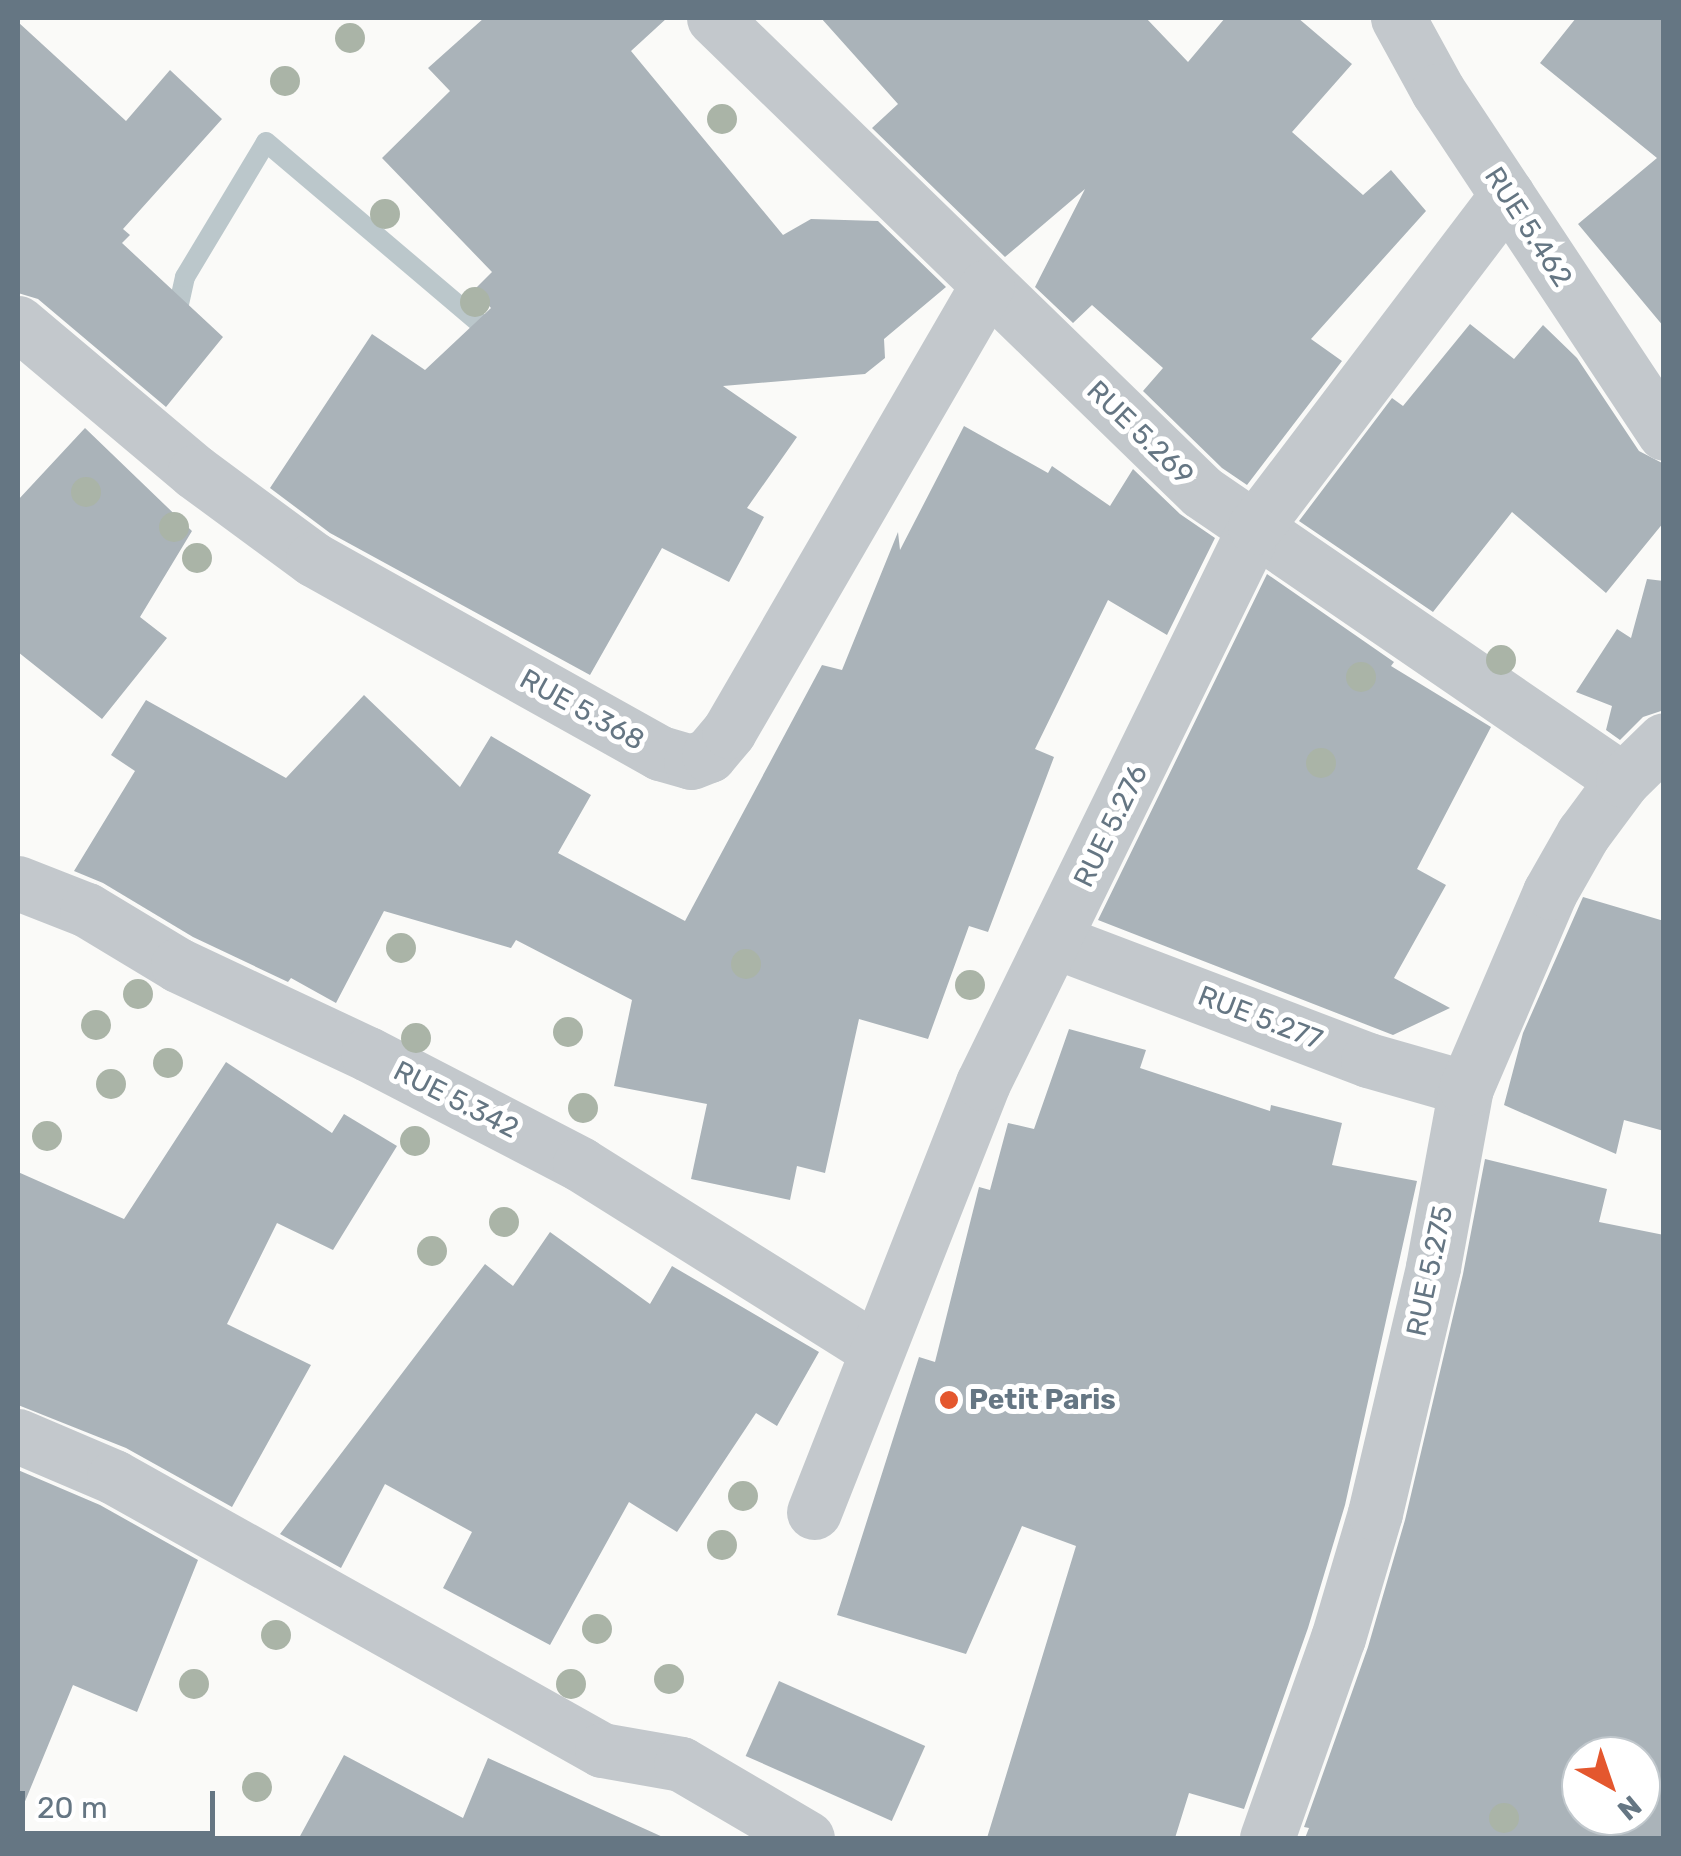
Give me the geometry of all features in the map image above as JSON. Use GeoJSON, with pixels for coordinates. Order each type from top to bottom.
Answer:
{"type":"FeatureCollection","features":[{"type":"Feature","properties":{"kind":"street","name":"RUE 5.269"},"geometry":{"type":"LineString","coordinates":[[714,18],[1202,492],[1623,780]]}},
{"type":"Feature","properties":{"kind":"street","name":"RUE 5.462"},"geometry":{"type":"LineString","coordinates":[[1398,18],[1438,91],[1664,433]]}},
{"type":"Feature","properties":{"kind":"street","name":"RUE 5.276"},"geometry":{"type":"LineString","coordinates":[[814,1512],[983,1083],[1056,941],[1255,527],[1507,196]]}},
{"type":"Feature","properties":{"kind":"street","name":"RUE 5.368"},"geometry":{"type":"LineString","coordinates":[[18,323],[194,472],[313,559],[660,754],[692,762],[709,754],[728,731],[987,286]]}},
{"type":"Feature","properties":{"kind":"street","name":"RUE 5.275"},"geometry":{"type":"LineString","coordinates":[[1266,1838],[1338,1638],[1375,1513],[1433,1267],[1466,1088],[1550,892],[1583,834],[1623,780],[1664,740]]}},
{"type":"Feature","properties":{"kind":"street","name":"RUE 5.342"},"geometry":{"type":"LineString","coordinates":[[18,883],[86,910],[178,965],[368,1054],[580,1164],[877,1350]]}},
{"type":"Feature","properties":{"kind":"street","name":"RUE 5.277"},"geometry":{"type":"LineString","coordinates":[[1056,941],[1368,1060],[1466,1088]]}},
{"type":"Feature","properties":{"kind":"street"},"geometry":{"type":"LineString","coordinates":[[18,1436],[114,1477],[602,1750],[681,1764],[807,1838]]}},
{"type":"Feature","properties":{"kind":"building"},"geometry":{"type":"Polygon","coordinates":[[[484,18],[667,18],[631,51],[783,235],[811,219],[878,221],[946,287],[884,339],[885,358],[865,374],[723,386],[797,437],[747,508],[764,517],[729,582],[662,548],[590,675],[330,533],[270,488],[372,334],[425,370],[491,308],[474,290],[492,272],[382,158],[450,91],[428,68],[484,18]]]}},
{"type":"Feature","properties":{"kind":"building"},"geometry":{"type":"Polygon","coordinates":[[[821,18],[1146,18],[1188,62],[1225,18],[1298,18],[1352,64],[1292,132],[1363,195],[1391,170],[1426,211],[1311,339],[1342,361],[1247,485],[1222,468],[1143,391],[1163,368],[1092,305],[1073,323],[1035,287],[1085,189],[1005,257],[872,128],[898,104],[821,18]]]}},
{"type":"Feature","properties":{"kind":"building"},"geometry":{"type":"Polygon","coordinates":[[[1576,18],[1664,18],[1664,327],[1578,224],[1657,158],[1540,63],[1576,18]]]}},
{"type":"Feature","properties":{"kind":"building"},"geometry":{"type":"Polygon","coordinates":[[[18,22],[126,121],[170,70],[222,119],[123,229],[130,235],[122,243],[223,337],[166,407],[38,299],[18,293],[18,22]]]}},
{"type":"Feature","properties":{"kind":"building"},"geometry":{"type":"Polygon","coordinates":[[[1470,324],[1514,359],[1543,325],[1577,358],[1639,451],[1664,464],[1664,522],[1606,593],[1512,512],[1433,612],[1299,521],[1392,398],[1403,406],[1470,324]]]}},
{"type":"Feature","properties":{"kind":"building"},"geometry":{"type":"Polygon","coordinates":[[[964,426],[1048,473],[1052,466],[1110,506],[1133,469],[1180,514],[1215,538],[1167,635],[1108,600],[1035,749],[1054,757],[988,932],[969,926],[928,1039],[859,1019],[825,1173],[797,1166],[790,1200],[691,1179],[707,1104],[614,1086],[632,1000],[516,940],[511,948],[384,911],[336,1003],[291,978],[288,982],[193,937],[103,883],[74,871],[135,771],[111,755],[146,700],[286,778],[364,695],[460,787],[491,736],[591,795],[558,853],[685,921],[822,665],[842,670],[898,532],[900,550],[964,426]]]}},
{"type":"Feature","properties":{"kind":"building"},"geometry":{"type":"Polygon","coordinates":[[[85,428],[192,531],[140,617],[167,638],[102,719],[18,652],[18,500],[85,428]]]}},
{"type":"Feature","properties":{"kind":"building"},"geometry":{"type":"Polygon","coordinates":[[[1267,574],[1394,662],[1391,666],[1491,727],[1417,869],[1446,885],[1394,978],[1450,1008],[1393,1035],[1098,920],[1267,574]]]}},
{"type":"Feature","properties":{"kind":"building"},"geometry":{"type":"Polygon","coordinates":[[[1647,579],[1664,581],[1664,710],[1643,717],[1620,740],[1606,730],[1612,706],[1576,692],[1617,629],[1631,638],[1647,579]]]}},
{"type":"Feature","properties":{"kind":"building"},"geometry":{"type":"Polygon","coordinates":[[[1583,897],[1664,921],[1664,1131],[1624,1120],[1616,1154],[1504,1105],[1523,1033],[1583,897]]]}},
{"type":"Feature","properties":{"kind":"building"},"geometry":{"type":"Polygon","coordinates":[[[1069,1029],[1146,1050],[1140,1068],[1270,1111],[1271,1105],[1342,1123],[1332,1165],[1417,1181],[1345,1505],[1308,1628],[1244,1809],[1189,1793],[1175,1838],[987,1838],[1076,1546],[1022,1526],[966,1654],[837,1615],[919,1357],[935,1362],[979,1187],[990,1190],[1008,1123],[1034,1129],[1069,1029]]]}},
{"type":"Feature","properties":{"kind":"building"},"geometry":{"type":"Polygon","coordinates":[[[226,1062],[332,1133],[344,1114],[397,1146],[333,1250],[277,1223],[227,1324],[311,1365],[232,1507],[126,1448],[18,1405],[18,1172],[124,1219],[226,1062]]]}},
{"type":"Feature","properties":{"kind":"building"},"geometry":{"type":"Polygon","coordinates":[[[1485,1159],[1607,1189],[1599,1222],[1664,1235],[1664,1838],[1305,1838],[1309,1828],[1304,1827],[1368,1647],[1405,1520],[1463,1274],[1485,1159]]]}},
{"type":"Feature","properties":{"kind":"building"},"geometry":{"type":"Polygon","coordinates":[[[550,1232],[650,1304],[672,1266],[819,1352],[777,1426],[756,1413],[677,1532],[629,1502],[550,1645],[443,1588],[472,1532],[385,1484],[341,1568],[280,1534],[485,1264],[513,1286],[550,1232]]]}},
{"type":"Feature","properties":{"kind":"building"},"geometry":{"type":"Polygon","coordinates":[[[18,1470],[100,1505],[198,1560],[137,1712],[73,1685],[19,1816],[18,1470]]]}},
{"type":"Feature","properties":{"kind":"building"},"geometry":{"type":"Polygon","coordinates":[[[779,1681],[925,1746],[892,1821],[746,1756],[779,1681]]]}},
{"type":"Feature","properties":{"kind":"building"},"geometry":{"type":"Polygon","coordinates":[[[344,1755],[463,1818],[488,1758],[665,1838],[299,1838],[344,1755]]]}},
{"type":"Feature","properties":{"kind":"waterway"},"geometry":{"type":"LineString","coordinates":[[175,322],[185,277],[266,142],[496,337]]}},
{"type":"Feature","properties":{"kind":"place","name":"Petit Paris"},"geometry":{"type":"Point","coordinates":[949,1400]}}]}
